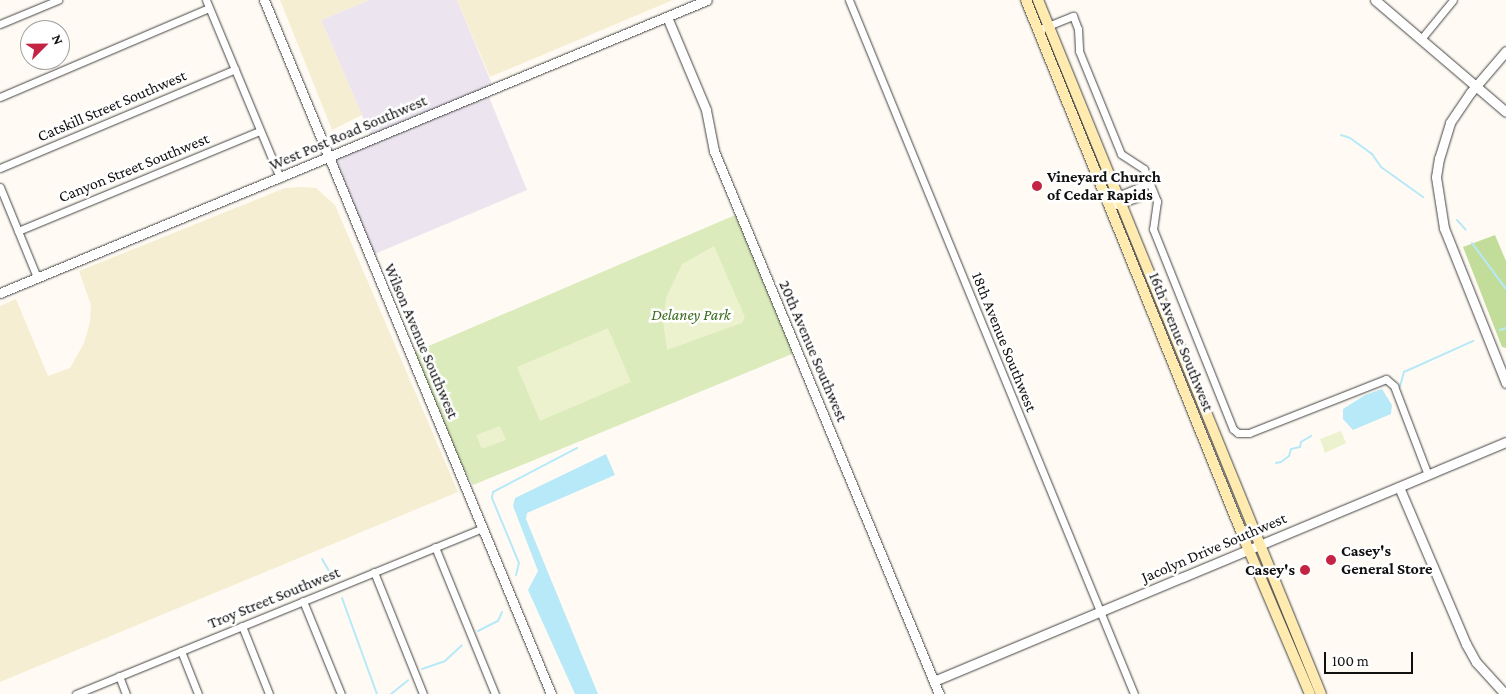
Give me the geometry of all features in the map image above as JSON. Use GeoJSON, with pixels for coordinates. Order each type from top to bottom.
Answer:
{"type":"FeatureCollection","features":[{"type":"Feature","properties":{"kind":"main road","name":"16th Avenue Southwest"},"geometry":{"type":"LineString","coordinates":[[1026,0],[1043,28],[1119,201],[1317,693]]}},
{"type":"Feature","properties":{"kind":"main road","name":"16th Avenue Southwest"},"geometry":{"type":"LineString","coordinates":[[1038,0],[1043,28],[1109,205],[1292,652],[1317,693]]}},
{"type":"Feature","properties":{"kind":"street"},"geometry":{"type":"LineString","coordinates":[[0,24],[58,0]]}},
{"type":"Feature","properties":{"kind":"street"},"geometry":{"type":"LineString","coordinates":[[206,0],[280,178]]}},
{"type":"Feature","properties":{"kind":"street","name":"Wilson Avenue Southwest"},"geometry":{"type":"LineString","coordinates":[[264,0],[551,694]]}},
{"type":"Feature","properties":{"kind":"street","name":"West Post Road Southwest"},"geometry":{"type":"LineString","coordinates":[[0,292],[329,158],[707,0]]}},
{"type":"Feature","properties":{"kind":"street","name":"18th Avenue Southwest"},"geometry":{"type":"LineString","coordinates":[[849,0],[1134,694]]}},
{"type":"Feature","properties":{"kind":"street"},"geometry":{"type":"LineString","coordinates":[[1375,0],[1506,112]]}},
{"type":"Feature","properties":{"kind":"street"},"geometry":{"type":"LineString","coordinates":[[1421,39],[1453,0]]}},
{"type":"Feature","properties":{"kind":"street"},"geometry":{"type":"LineString","coordinates":[[0,97],[209,8]]}},
{"type":"Feature","properties":{"kind":"street"},"geometry":{"type":"LineString","coordinates":[[1043,28],[1073,16],[1078,28],[1080,51],[1121,154],[1144,169],[1157,201],[1153,229],[1233,429],[1238,433],[1249,433],[1386,379],[1394,386],[1428,475]]}},
{"type":"Feature","properties":{"kind":"street","name":"20th Avenue Southwest"},"geometry":{"type":"LineString","coordinates":[[667,17],[706,110],[714,151],[939,694]]}},
{"type":"Feature","properties":{"kind":"street"},"geometry":{"type":"LineString","coordinates":[[1506,51],[1476,86],[1450,123],[1443,142],[1436,178],[1437,194],[1444,228],[1506,383]]}},
{"type":"Feature","properties":{"kind":"street","name":"Catskill Street Southwest"},"geometry":{"type":"LineString","coordinates":[[0,168],[235,69]]}},
{"type":"Feature","properties":{"kind":"street","name":"Canyon Street Southwest"},"geometry":{"type":"LineString","coordinates":[[18,231],[260,131]]}},
{"type":"Feature","properties":{"kind":"street"},"geometry":{"type":"LineString","coordinates":[[1119,201],[1150,183]]}},
{"type":"Feature","properties":{"kind":"street"},"geometry":{"type":"LineString","coordinates":[[0,188],[37,276]]}},
{"type":"Feature","properties":{"kind":"street"},"geometry":{"type":"LineString","coordinates":[[1109,205],[1153,192]]}},
{"type":"Feature","properties":{"kind":"street","name":"Jacolyn Drive Southwest"},"geometry":{"type":"LineString","coordinates":[[934,681],[1506,442]]}},
{"type":"Feature","properties":{"kind":"street"},"geometry":{"type":"LineString","coordinates":[[1399,487],[1466,644],[1476,662],[1505,694]]}},
{"type":"Feature","properties":{"kind":"street","name":"Troy Street Southwest"},"geometry":{"type":"LineString","coordinates":[[76,694],[482,528]]}},
{"type":"Feature","properties":{"kind":"street"},"geometry":{"type":"LineString","coordinates":[[435,547],[495,694]]}},
{"type":"Feature","properties":{"kind":"street"},"geometry":{"type":"LineString","coordinates":[[374,572],[423,694]]}},
{"type":"Feature","properties":{"kind":"street"},"geometry":{"type":"LineString","coordinates":[[303,601],[341,694]]}},
{"type":"Feature","properties":{"kind":"street"},"geometry":{"type":"LineString","coordinates":[[242,626],[269,694]]}},
{"type":"Feature","properties":{"kind":"street"},"geometry":{"type":"LineString","coordinates":[[181,651],[198,694]]}},
{"type":"Feature","properties":{"kind":"street"},"geometry":{"type":"LineString","coordinates":[[119,676],[126,694]]}},
{"type":"Feature","properties":{"kind":"shaded area"},"geometry":{"type":"Polygon","coordinates":[[[280,0],[369,0],[321,20],[362,115],[332,130],[280,0]]]}},
{"type":"Feature","properties":{"kind":"shaded area"},"geometry":{"type":"Polygon","coordinates":[[[369,0],[457,0],[494,89],[487,92],[527,190],[370,256],[329,158],[372,139],[321,20],[369,0]]]}},
{"type":"Feature","properties":{"kind":"shaded area"},"geometry":{"type":"Polygon","coordinates":[[[457,0],[673,0],[490,77],[457,0]]]}},
{"type":"Feature","properties":{"kind":"shaded area"},"geometry":{"type":"Polygon","coordinates":[[[285,188],[316,188],[335,205],[458,492],[0,682],[0,306],[16,299],[48,376],[70,368],[84,343],[90,322],[91,305],[79,271],[285,188]]]}},
{"type":"Feature","properties":{"kind":"green space","name":"Delaney Park"},"geometry":{"type":"Polygon","coordinates":[[[740,213],[797,352],[473,485],[443,433],[410,354],[740,213]]]}},
{"type":"Feature","properties":{"kind":"green space"},"geometry":{"type":"Polygon","coordinates":[[[1495,235],[1506,261],[1506,348],[1502,347],[1463,247],[1495,235]]]}},
{"type":"Feature","properties":{"kind":"green space"},"geometry":{"type":"Polygon","coordinates":[[[714,246],[745,317],[742,323],[667,350],[663,322],[666,298],[682,264],[714,246]]]}},
{"type":"Feature","properties":{"kind":"green space"},"geometry":{"type":"Polygon","coordinates":[[[608,328],[631,382],[540,421],[517,367],[608,328]]]}},
{"type":"Feature","properties":{"kind":"green space"},"geometry":{"type":"Polygon","coordinates":[[[500,426],[506,440],[482,449],[476,435],[500,426]]]}},
{"type":"Feature","properties":{"kind":"green space"},"geometry":{"type":"Polygon","coordinates":[[[1341,431],[1346,443],[1325,453],[1320,439],[1341,431]]]}},
{"type":"Feature","properties":{"kind":"water"},"geometry":{"type":"Polygon","coordinates":[[[1382,389],[1392,405],[1391,414],[1353,430],[1343,419],[1343,409],[1365,395],[1382,389]]]}},
{"type":"Feature","properties":{"kind":"water"},"geometry":{"type":"Polygon","coordinates":[[[606,454],[615,475],[527,513],[526,519],[598,694],[575,694],[528,590],[538,571],[513,506],[515,498],[606,454]]]}},
{"type":"Feature","properties":{"kind":"waterway"},"geometry":{"type":"LineString","coordinates":[[1341,135],[1350,138],[1372,154],[1381,167],[1423,197]]}},
{"type":"Feature","properties":{"kind":"waterway"},"geometry":{"type":"LineString","coordinates":[[1457,220],[1466,230]]}},
{"type":"Feature","properties":{"kind":"waterway"},"geometry":{"type":"LineString","coordinates":[[1472,243],[1506,289]]}},
{"type":"Feature","properties":{"kind":"waterway"},"geometry":{"type":"LineString","coordinates":[[1500,330],[1506,328]]}},
{"type":"Feature","properties":{"kind":"waterway"},"geometry":{"type":"LineString","coordinates":[[1400,386],[1404,372],[1473,341]]}},
{"type":"Feature","properties":{"kind":"waterway"},"geometry":{"type":"LineString","coordinates":[[1276,463],[1289,456],[1291,449],[1300,447],[1301,442],[1311,436]]}},
{"type":"Feature","properties":{"kind":"waterway"},"geometry":{"type":"LineString","coordinates":[[516,575],[519,563],[492,498],[493,492],[577,448]]}},
{"type":"Feature","properties":{"kind":"waterway"},"geometry":{"type":"LineString","coordinates":[[322,559],[333,578]]}},
{"type":"Feature","properties":{"kind":"waterway"},"geometry":{"type":"LineString","coordinates":[[342,598],[377,694]]}},
{"type":"Feature","properties":{"kind":"waterway"},"geometry":{"type":"LineString","coordinates":[[478,631],[498,621],[502,612]]}},
{"type":"Feature","properties":{"kind":"waterway"},"geometry":{"type":"LineString","coordinates":[[422,669],[445,661],[462,645]]}},
{"type":"Feature","properties":{"kind":"waterway"},"geometry":{"type":"LineString","coordinates":[[391,694],[408,680]]}},
{"type":"Feature","properties":{"kind":"place","name":"Vineyard Church of Cedar Rapids"},"geometry":{"type":"Point","coordinates":[1037,186]}},
{"type":"Feature","properties":{"kind":"place","name":"Casey's General Store"},"geometry":{"type":"Point","coordinates":[1331,560]}},
{"type":"Feature","properties":{"kind":"place","name":"Casey's"},"geometry":{"type":"Point","coordinates":[1305,570]}}]}
